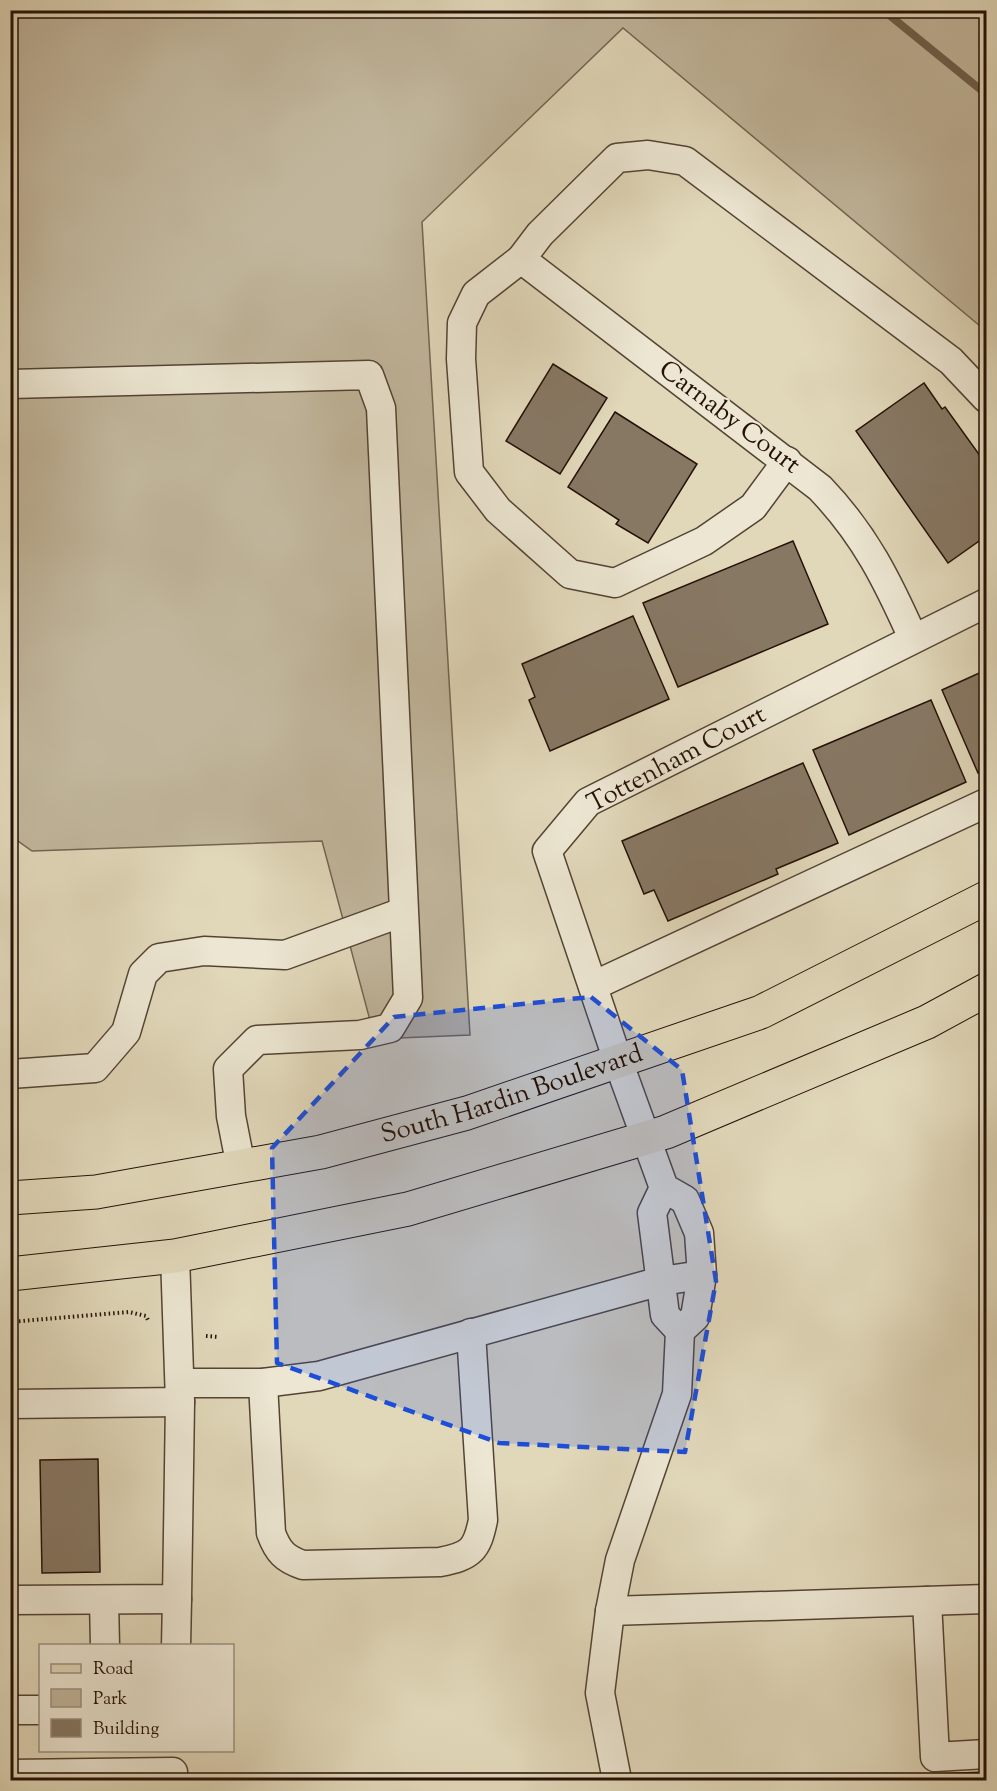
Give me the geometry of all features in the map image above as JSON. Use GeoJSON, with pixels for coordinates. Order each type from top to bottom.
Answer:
{"type":"FeatureCollection","features":[{"type":"Feature","properties":{"kind":"main road","name":"South Hardin Boulevard"},"geometry":{"type":"LineString","coordinates":[[10,1198],[96,1192],[241,1167],[321,1152],[467,1113],[761,1012],[987,898]]}},
{"type":"Feature","properties":{"kind":"main road"},"geometry":{"type":"LineString","coordinates":[[10,1274],[175,1256],[408,1209],[666,1132],[927,1022],[987,990]]}},
{"type":"Feature","properties":{"kind":"street"},"geometry":{"type":"LineString","coordinates":[[787,461],[753,507],[704,541],[615,583],[570,574],[498,510],[469,472],[461,359],[462,323],[476,294],[521,259],[540,234],[617,158],[648,155],[685,161],[951,361],[987,398]]}},
{"type":"Feature","properties":{"kind":"street","name":"Carnaby Court"},"geometry":{"type":"LineString","coordinates":[[521,259],[820,488],[857,530],[886,578],[913,638]]}},
{"type":"Feature","properties":{"kind":"street"},"geometry":{"type":"LineString","coordinates":[[10,384],[369,375],[381,408],[408,998],[390,1028],[360,1035],[257,1040],[228,1069],[231,1116],[241,1167]]}},
{"type":"Feature","properties":{"kind":"street","name":"Tottenham Court"},"geometry":{"type":"LineString","coordinates":[[664,1188],[618,1061],[547,851],[588,802],[987,603]]}},
{"type":"Feature","properties":{"kind":"street"},"geometry":{"type":"LineString","coordinates":[[593,986],[987,803]]}},
{"type":"Feature","properties":{"kind":"street"},"geometry":{"type":"LineString","coordinates":[[10,1074],[95,1068],[126,1032],[143,974],[159,958],[204,951],[285,956],[403,912]]}},
{"type":"Feature","properties":{"kind":"street"},"geometry":{"type":"LineString","coordinates":[[617,1780],[600,1693],[610,1611],[620,1560],[677,1394],[680,1331],[695,1317],[702,1275],[699,1233],[685,1200],[664,1188],[652,1213],[665,1315],[680,1331]]}},
{"type":"Feature","properties":{"kind":"street"},"geometry":{"type":"LineString","coordinates":[[175,1256],[180,1392],[176,1644]]}},
{"type":"Feature","properties":{"kind":"street"},"geometry":{"type":"LineString","coordinates":[[10,1404],[180,1392],[319,1376],[661,1281],[702,1275]]}},
{"type":"Feature","properties":{"kind":"street"},"geometry":{"type":"LineString","coordinates":[[263,1383],[271,1533],[286,1560],[303,1565],[440,1562],[462,1558],[473,1549],[479,1538],[483,1520],[471,1333]]}},
{"type":"Feature","properties":{"kind":"street"},"geometry":{"type":"LineString","coordinates":[[10,1600],[177,1599]]}},
{"type":"Feature","properties":{"kind":"street"},"geometry":{"type":"LineString","coordinates":[[610,1611],[987,1599]]}},
{"type":"Feature","properties":{"kind":"street"},"geometry":{"type":"LineString","coordinates":[[105,1600],[105,1644]]}},
{"type":"Feature","properties":{"kind":"street"},"geometry":{"type":"LineString","coordinates":[[927,1601],[935,1757],[987,1754]]}},
{"type":"Feature","properties":{"kind":"street"},"geometry":{"type":"LineString","coordinates":[[10,1710],[39,1710]]}},
{"type":"Feature","properties":{"kind":"street"},"geometry":{"type":"LineString","coordinates":[[10,1774],[173,1768]]}},
{"type":"Feature","properties":{"kind":"path"},"geometry":{"type":"LineString","coordinates":[[10,1323],[129,1312],[146,1316],[155,1335],[219,1337]]}},
{"type":"Feature","properties":{"kind":"highlighted area"},"geometry":{"type":"Polygon","coordinates":[[[591,997],[682,1070],[716,1281],[685,1452],[499,1443],[277,1363],[272,1148],[394,1017],[591,997]]]}},
{"type":"Feature","properties":{"kind":"green space"},"geometry":{"type":"Polygon","coordinates":[[[11,11],[986,11],[986,331],[623,28],[422,222],[470,1035],[375,1039],[322,841],[32,851],[11,836],[11,11]]]}},
{"type":"Feature","properties":{"kind":"building"},"geometry":{"type":"Polygon","coordinates":[[[553,364],[607,398],[560,474],[506,441],[553,364]]]}},
{"type":"Feature","properties":{"kind":"building"},"geometry":{"type":"Polygon","coordinates":[[[924,383],[942,409],[945,407],[983,460],[986,458],[986,536],[948,563],[856,431],[924,383]]]}},
{"type":"Feature","properties":{"kind":"building"},"geometry":{"type":"Polygon","coordinates":[[[615,412],[697,464],[648,543],[616,524],[619,520],[568,487],[615,412]]]}},
{"type":"Feature","properties":{"kind":"building"},"geometry":{"type":"Polygon","coordinates":[[[793,541],[828,624],[678,687],[643,603],[793,541]]]}},
{"type":"Feature","properties":{"kind":"building"},"geometry":{"type":"Polygon","coordinates":[[[633,616],[669,699],[550,751],[529,700],[535,697],[522,664],[633,616]]]}},
{"type":"Feature","properties":{"kind":"building"},"geometry":{"type":"Polygon","coordinates":[[[986,670],[986,769],[978,773],[942,690],[986,670]]]}},
{"type":"Feature","properties":{"kind":"building"},"geometry":{"type":"Polygon","coordinates":[[[931,700],[966,782],[849,835],[813,750],[931,700]]]}},
{"type":"Feature","properties":{"kind":"building"},"geometry":{"type":"Polygon","coordinates":[[[803,763],[838,843],[776,869],[778,874],[668,921],[654,890],[644,894],[622,841],[803,763]]]}},
{"type":"Feature","properties":{"kind":"building"},"geometry":{"type":"Polygon","coordinates":[[[98,1459],[100,1572],[42,1573],[40,1460],[98,1459]]]}},
{"type":"Feature","properties":{"kind":"building"},"geometry":{"type":"Polygon","coordinates":[[[10,1641],[15,1641],[16,1679],[10,1679],[10,1641]]]}},
{"type":"Feature","properties":{"kind":"building"},"geometry":{"type":"Polygon","coordinates":[[[986,1772],[986,1780],[908,1780],[908,1775],[986,1772]]]}},
{"type":"Feature","properties":{"kind":"waterway"},"geometry":{"type":"LineString","coordinates":[[883,10],[986,94]]}}]}
